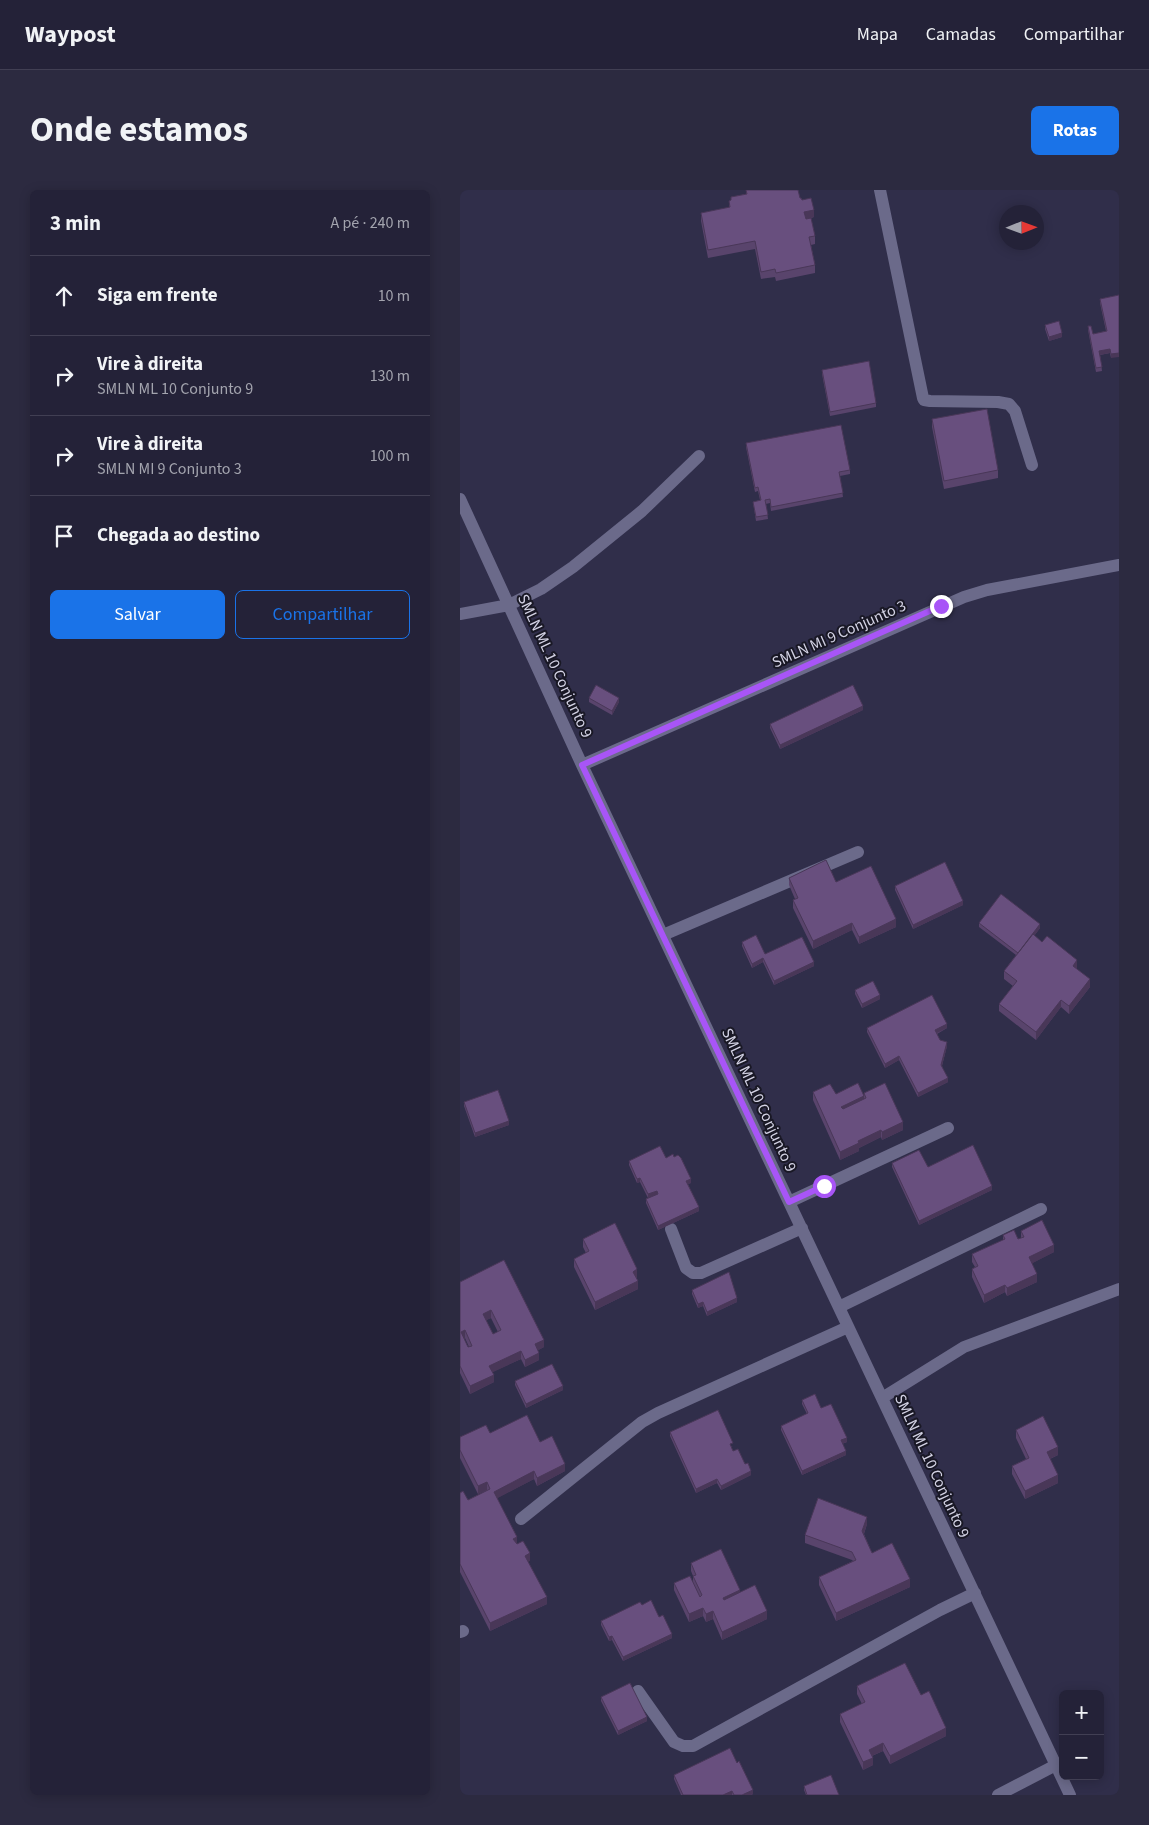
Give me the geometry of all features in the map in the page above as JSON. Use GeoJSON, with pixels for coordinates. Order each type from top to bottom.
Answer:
{"type":"FeatureCollection","features":[{"type":"Feature","properties":{"kind":"street"},"geometry":{"type":"LineString","coordinates":[[880,190],[924,400],[1009,404],[1015,412],[1032,465]]}},
{"type":"Feature","properties":{"kind":"street"},"geometry":{"type":"LineString","coordinates":[[460,614],[509,604],[541,589],[573,567],[642,511],[699,456]]}},
{"type":"Feature","properties":{"kind":"street","name":"SMLN ML 10 Conjunto 9"},"geometry":{"type":"LineString","coordinates":[[460,499],[582,765],[1070,1795]]}},
{"type":"Feature","properties":{"kind":"street","name":"SMLN MI 9 Conjunto 3"},"geometry":{"type":"LineString","coordinates":[[582,765],[964,597],[986,590],[1119,565]]}},
{"type":"Feature","properties":{"kind":"street"},"geometry":{"type":"LineString","coordinates":[[663,935],[858,852]]}},
{"type":"Feature","properties":{"kind":"street"},"geometry":{"type":"LineString","coordinates":[[789,1202],[948,1128]]}},
{"type":"Feature","properties":{"kind":"street"},"geometry":{"type":"LineString","coordinates":[[839,1307],[1041,1210]]}},
{"type":"Feature","properties":{"kind":"street"},"geometry":{"type":"LineString","coordinates":[[671,1229],[686,1268],[693,1273],[701,1273],[802,1228]]}},
{"type":"Feature","properties":{"kind":"street"},"geometry":{"type":"LineString","coordinates":[[882,1398],[964,1346],[1119,1289]]}},
{"type":"Feature","properties":{"kind":"street"},"geometry":{"type":"LineString","coordinates":[[521,1519],[642,1422],[848,1327]]}},
{"type":"Feature","properties":{"kind":"street"},"geometry":{"type":"LineString","coordinates":[[638,1691],[674,1742],[683,1746],[693,1746],[940,1610],[975,1593]]}},
{"type":"Feature","properties":{"kind":"street"},"geometry":{"type":"LineString","coordinates":[[998,1795],[1056,1765]]}},
{"type":"Feature","properties":{"kind":"building"},"geometry":{"type":"Polygon","coordinates":[[[746,190],[798,190],[802,200],[811,198],[814,210],[804,212],[806,219],[811,218],[815,236],[809,237],[815,265],[776,273],[775,269],[761,272],[755,241],[708,250],[701,213],[730,207],[729,201],[731,197],[747,194],[746,190]]]}},
{"type":"Feature","properties":{"kind":"building"},"geometry":{"type":"Polygon","coordinates":[[[1119,295],[1119,353],[1111,354],[1110,349],[1099,351],[1102,367],[1096,368],[1088,326],[1091,326],[1093,334],[1107,331],[1100,299],[1119,295]]]}},
{"type":"Feature","properties":{"kind":"building"},"geometry":{"type":"Polygon","coordinates":[[[1059,321],[1062,333],[1049,337],[1045,325],[1059,321]]]}},
{"type":"Feature","properties":{"kind":"building"},"geometry":{"type":"Polygon","coordinates":[[[869,361],[876,403],[830,412],[822,370],[869,361]]]}},
{"type":"Feature","properties":{"kind":"building"},"geometry":{"type":"Polygon","coordinates":[[[987,409],[998,470],[944,481],[932,419],[987,409]]]}},
{"type":"Feature","properties":{"kind":"building"},"geometry":{"type":"Polygon","coordinates":[[[841,425],[850,470],[839,472],[843,493],[771,507],[770,499],[765,500],[768,515],[756,517],[753,502],[761,500],[758,487],[755,488],[746,443],[841,425]]]}},
{"type":"Feature","properties":{"kind":"building"},"geometry":{"type":"Polygon","coordinates":[[[596,685],[619,698],[612,711],[589,698],[596,685]]]}},
{"type":"Feature","properties":{"kind":"building"},"geometry":{"type":"Polygon","coordinates":[[[853,685],[863,706],[780,745],[770,724],[853,685]]]}},
{"type":"Feature","properties":{"kind":"building"},"geometry":{"type":"Polygon","coordinates":[[[826,860],[836,882],[871,866],[896,919],[859,937],[852,923],[813,941],[793,900],[798,898],[789,878],[826,860]]]}},
{"type":"Feature","properties":{"kind":"building"},"geometry":{"type":"Polygon","coordinates":[[[945,862],[963,901],[913,925],[895,886],[945,862]]]}},
{"type":"Feature","properties":{"kind":"building"},"geometry":{"type":"Polygon","coordinates":[[[1001,894],[1040,924],[1018,953],[979,923],[1001,894]]]}},
{"type":"Feature","properties":{"kind":"building"},"geometry":{"type":"Polygon","coordinates":[[[1033,934],[1042,942],[1047,936],[1077,960],[1073,966],[1090,979],[1069,1006],[1061,1000],[1036,1032],[999,1004],[1017,981],[1004,971],[1033,934]]]}},
{"type":"Feature","properties":{"kind":"building"},"geometry":{"type":"Polygon","coordinates":[[[756,935],[765,954],[802,937],[814,962],[774,981],[763,958],[752,964],[742,942],[756,935]]]}},
{"type":"Feature","properties":{"kind":"building"},"geometry":{"type":"Polygon","coordinates":[[[873,981],[880,995],[862,1004],[855,990],[873,981]]]}},
{"type":"Feature","properties":{"kind":"building"},"geometry":{"type":"Polygon","coordinates":[[[932,995],[947,1024],[935,1030],[940,1040],[947,1042],[941,1065],[948,1078],[918,1093],[899,1056],[885,1064],[867,1028],[932,995]]]}},
{"type":"Feature","properties":{"kind":"building"},"geometry":{"type":"Polygon","coordinates":[[[858,1083],[864,1096],[841,1107],[843,1109],[866,1098],[864,1093],[885,1083],[903,1122],[882,1132],[881,1130],[840,1152],[813,1092],[830,1084],[836,1094],[858,1083]]]}},
{"type":"Feature","properties":{"kind":"building"},"geometry":{"type":"Polygon","coordinates":[[[498,1090],[509,1121],[475,1133],[464,1102],[498,1090]]]}},
{"type":"Feature","properties":{"kind":"building"},"geometry":{"type":"Polygon","coordinates":[[[973,1145],[992,1186],[919,1221],[892,1163],[919,1150],[928,1167],[973,1145]]]}},
{"type":"Feature","properties":{"kind":"building"},"geometry":{"type":"Polygon","coordinates":[[[660,1146],[666,1158],[673,1154],[674,1157],[678,1155],[681,1158],[691,1179],[686,1181],[699,1207],[658,1226],[646,1199],[658,1194],[657,1191],[648,1194],[640,1178],[637,1179],[629,1161],[660,1146]]]}},
{"type":"Feature","properties":{"kind":"building"},"geometry":{"type":"Polygon","coordinates":[[[1042,1220],[1054,1245],[1029,1257],[1037,1274],[1007,1288],[1005,1285],[984,1295],[972,1269],[978,1266],[972,1254],[1005,1239],[1003,1235],[1014,1230],[1018,1239],[1024,1237],[1021,1231],[1042,1220]]]}},
{"type":"Feature","properties":{"kind":"building"},"geometry":{"type":"Polygon","coordinates":[[[615,1223],[637,1269],[633,1272],[638,1281],[595,1302],[574,1259],[589,1251],[583,1239],[615,1223]]]}},
{"type":"Feature","properties":{"kind":"building"},"geometry":{"type":"Polygon","coordinates":[[[504,1260],[544,1340],[535,1344],[539,1353],[525,1360],[521,1351],[489,1366],[494,1375],[470,1386],[460,1366],[460,1282],[504,1260]],[[491,1310],[483,1314],[493,1334],[501,1330],[491,1310]],[[465,1330],[461,1332],[468,1347],[472,1346],[465,1330]]]}},
{"type":"Feature","properties":{"kind":"building"},"geometry":{"type":"Polygon","coordinates":[[[729,1272],[737,1298],[707,1312],[703,1302],[698,1304],[692,1290],[729,1272]]]}},
{"type":"Feature","properties":{"kind":"building"},"geometry":{"type":"Polygon","coordinates":[[[552,1364],[563,1386],[526,1404],[515,1381],[552,1364]]]}},
{"type":"Feature","properties":{"kind":"building"},"geometry":{"type":"Polygon","coordinates":[[[815,1394],[821,1408],[831,1404],[847,1438],[841,1440],[846,1451],[802,1471],[781,1426],[808,1413],[802,1400],[815,1394]]]}},
{"type":"Feature","properties":{"kind":"building"},"geometry":{"type":"Polygon","coordinates":[[[718,1410],[733,1443],[730,1444],[733,1451],[738,1449],[745,1464],[748,1463],[751,1471],[721,1486],[717,1479],[696,1489],[670,1432],[718,1410]]]}},
{"type":"Feature","properties":{"kind":"building"},"geometry":{"type":"Polygon","coordinates":[[[527,1415],[540,1442],[552,1436],[565,1464],[537,1478],[534,1471],[494,1492],[517,1537],[513,1539],[517,1544],[523,1541],[530,1553],[525,1556],[547,1597],[490,1623],[460,1564],[460,1493],[463,1491],[468,1500],[490,1489],[487,1482],[478,1486],[460,1450],[460,1437],[486,1425],[490,1433],[527,1415]]]}},
{"type":"Feature","properties":{"kind":"building"},"geometry":{"type":"Polygon","coordinates":[[[1043,1416],[1058,1447],[1047,1452],[1058,1475],[1025,1491],[1012,1466],[1029,1458],[1016,1430],[1043,1416]]]}},
{"type":"Feature","properties":{"kind":"building"},"geometry":{"type":"Polygon","coordinates":[[[818,1498],[867,1517],[862,1531],[872,1553],[892,1543],[910,1579],[836,1613],[819,1577],[856,1560],[852,1552],[805,1535],[818,1498]]]}},
{"type":"Feature","properties":{"kind":"building"},"geometry":{"type":"Polygon","coordinates":[[[721,1549],[740,1590],[723,1598],[724,1600],[755,1585],[767,1611],[722,1632],[713,1611],[706,1614],[703,1608],[689,1614],[674,1583],[690,1576],[700,1597],[702,1595],[693,1576],[696,1575],[691,1563],[721,1549]]]}},
{"type":"Feature","properties":{"kind":"building"},"geometry":{"type":"Polygon","coordinates":[[[651,1600],[659,1617],[663,1615],[672,1634],[623,1657],[612,1636],[609,1637],[601,1621],[640,1602],[642,1605],[651,1600]]]}},
{"type":"Feature","properties":{"kind":"building"},"geometry":{"type":"Polygon","coordinates":[[[905,1663],[921,1695],[929,1691],[946,1728],[890,1756],[883,1743],[869,1750],[873,1758],[863,1762],[840,1714],[865,1702],[857,1686],[905,1663]]]}},
{"type":"Feature","properties":{"kind":"building"},"geometry":{"type":"Polygon","coordinates":[[[630,1683],[647,1717],[618,1731],[601,1697],[630,1683]]]}},
{"type":"Feature","properties":{"kind":"building"},"geometry":{"type":"Polygon","coordinates":[[[730,1748],[737,1763],[739,1761],[753,1790],[742,1795],[734,1795],[732,1791],[723,1795],[683,1795],[674,1775],[730,1748]]]}},
{"type":"Feature","properties":{"kind":"building"},"geometry":{"type":"Polygon","coordinates":[[[831,1775],[839,1795],[807,1795],[804,1786],[831,1775]]]}},
{"type":"Feature","properties":{"kind":"route"},"geometry":{"type":"LineString","coordinates":[[824,1186],[789,1202],[582,765],[941,606]]}}]}
